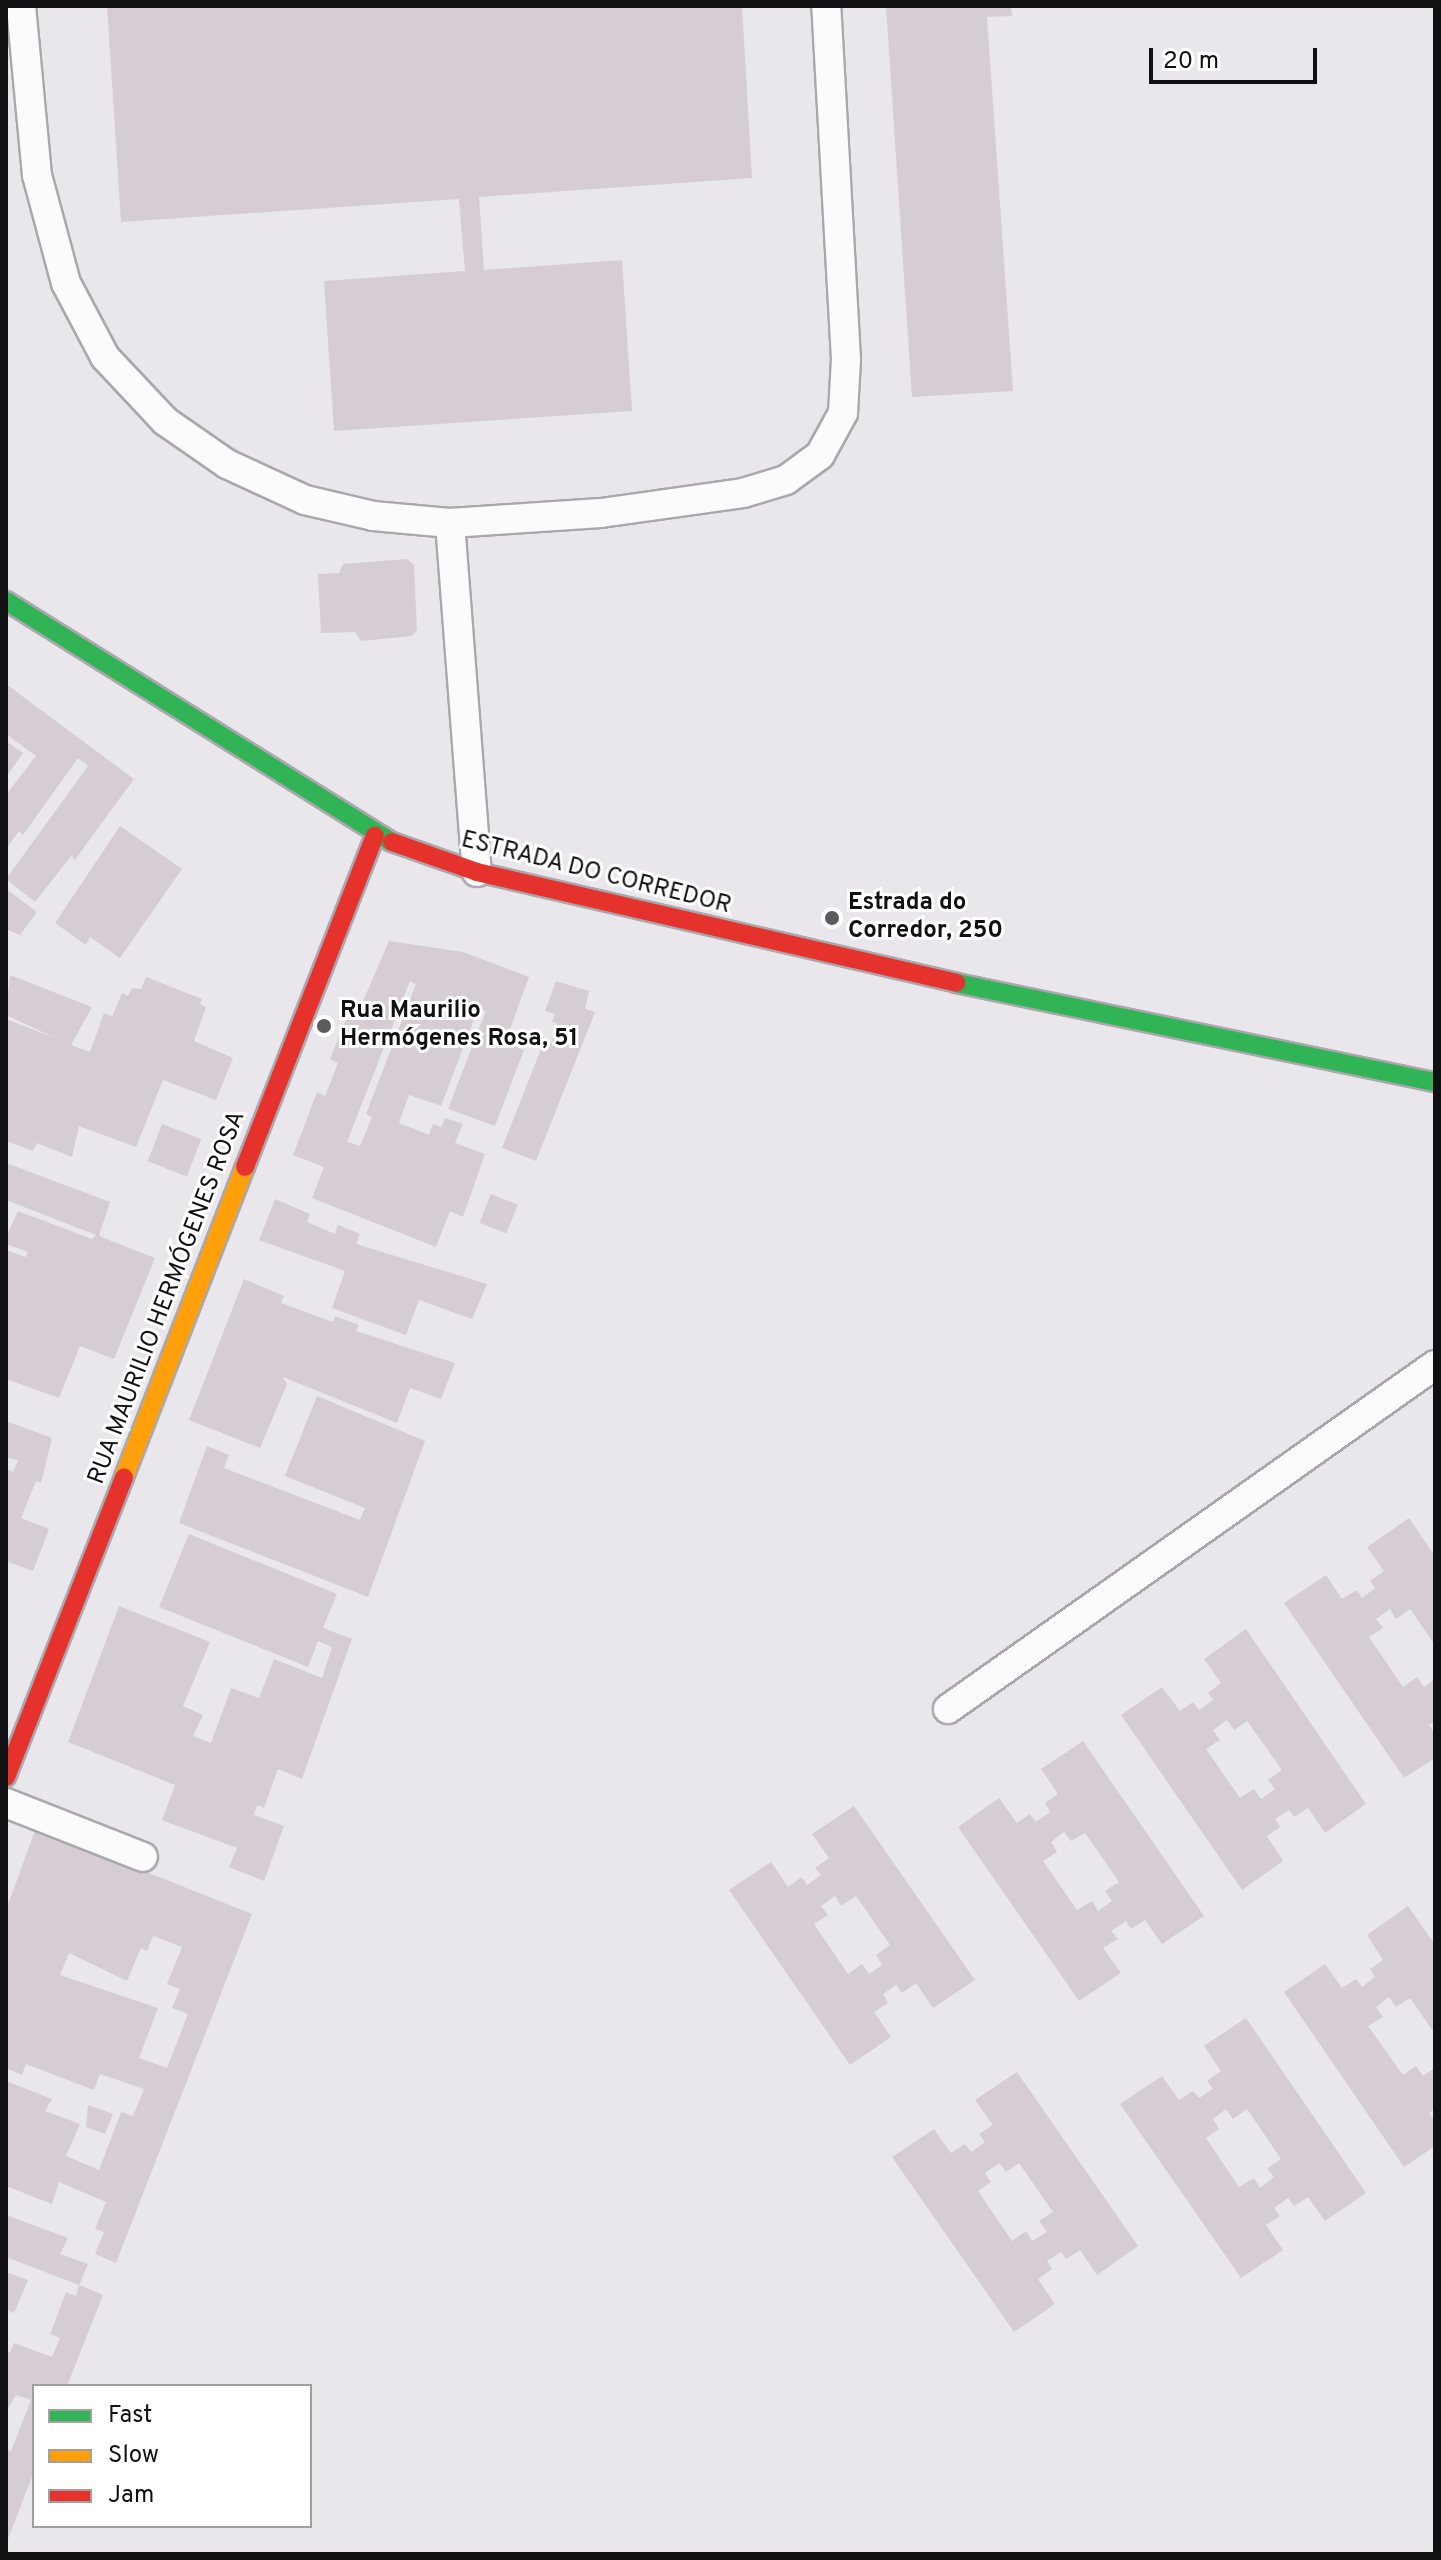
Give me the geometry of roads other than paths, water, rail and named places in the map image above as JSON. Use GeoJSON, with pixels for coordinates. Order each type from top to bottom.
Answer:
{"type":"FeatureCollection","features":[{"type":"Feature","properties":{"kind":"main road","name":"ESTRADA DO CORREDOR"},"geometry":{"type":"LineString","coordinates":[[6,601],[375,836],[477,872],[874,966],[1435,1082]]}},
{"type":"Feature","properties":{"kind":"main road","name":"RUA MAURILIO HERMÓGENES ROSA"},"geometry":{"type":"LineString","coordinates":[[6,1777],[375,836]]}},
{"type":"Feature","properties":{"kind":"main road","name":"ESTRADA DO CORREDOR"},"geometry":{"type":"LineString","coordinates":[[1235,1042],[1324,1039]]}},
{"type":"Feature","properties":{"kind":"lane"},"geometry":{"type":"LineString","coordinates":[[21,6],[37,175],[66,283],[105,357],[165,421],[227,464],[305,500],[373,516],[450,523],[601,513],[743,493],[786,480],[820,455],[843,413],[846,359],[826,6]]}},
{"type":"Feature","properties":{"kind":"lane"},"geometry":{"type":"LineString","coordinates":[[450,523],[477,872]]}},
{"type":"Feature","properties":{"kind":"lane"},"geometry":{"type":"LineString","coordinates":[[948,1709],[1435,1365]]}},
{"type":"Feature","properties":{"kind":"lane"},"geometry":{"type":"LineString","coordinates":[[6,1803],[143,1857]]}},
{"type":"Feature","properties":{"kind":"place","name":"Estrada do Corredor, 250"},"geometry":{"type":"Point","coordinates":[832,918]}},
{"type":"Feature","properties":{"kind":"place","name":"Rua Maurilio Hermógenes Rosa, 51"},"geometry":{"type":"Point","coordinates":[324,1026]}}]}
